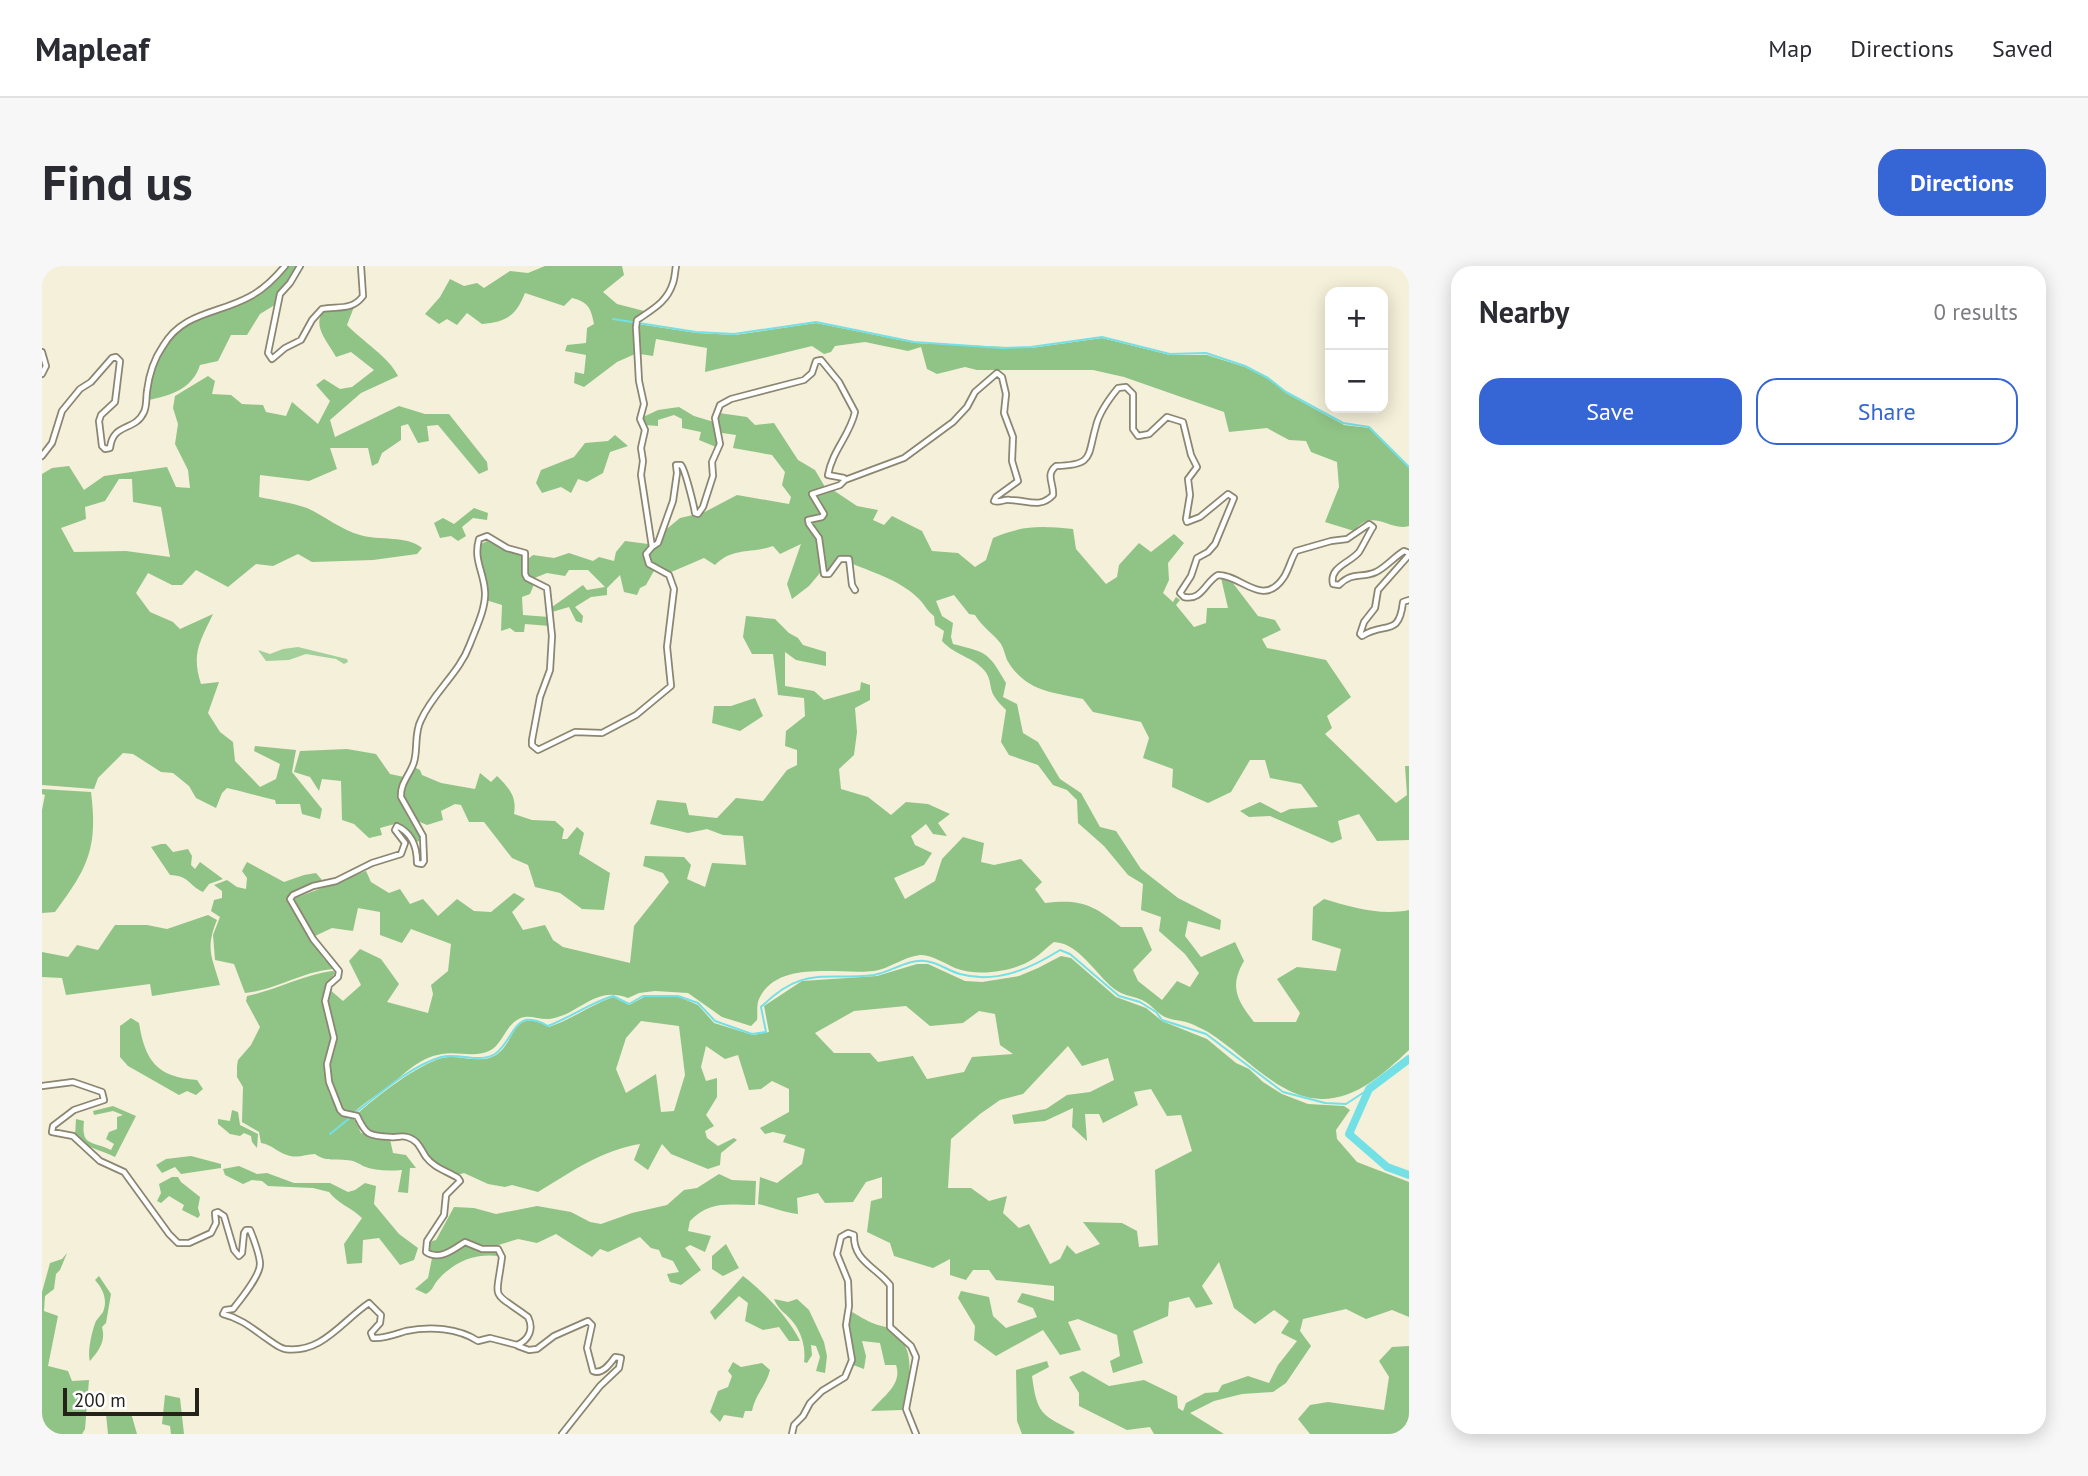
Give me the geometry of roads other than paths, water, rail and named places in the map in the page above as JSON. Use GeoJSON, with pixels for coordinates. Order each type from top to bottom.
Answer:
{"type":"FeatureCollection","features":[{"type":"Feature","properties":{"kind":"street"},"geometry":{"type":"LineString","coordinates":[[42,456],[55,436],[62,411],[80,389],[116,357],[120,361],[117,397],[99,421],[102,446],[110,449],[111,438],[143,415],[153,365],[165,342],[178,326],[199,314],[247,299],[262,289],[285,266]]}},
{"type":"Feature","properties":{"kind":"street"},"geometry":{"type":"LineString","coordinates":[[300,266],[280,295],[268,353],[272,359],[301,340],[312,320],[322,309],[351,307],[358,302],[363,296],[361,266]]}},
{"type":"Feature","properties":{"kind":"street"},"geometry":{"type":"LineString","coordinates":[[652,547],[641,475],[641,448],[645,430],[640,419],[644,404],[639,381],[636,327],[638,320],[668,295],[674,282],[676,266]]}},
{"type":"Feature","properties":{"kind":"street"},"geometry":{"type":"LineString","coordinates":[[42,352],[46,366],[42,374]]}},
{"type":"Feature","properties":{"kind":"street"},"geometry":{"type":"LineString","coordinates":[[517,1345],[529,1335],[531,1323],[528,1317],[497,1294],[496,1283],[502,1256],[498,1249],[482,1249],[465,1242],[440,1255],[434,1256],[426,1252],[427,1241],[444,1215],[446,1195],[458,1184],[458,1178],[434,1165],[419,1144],[411,1138],[390,1138],[368,1133],[361,1129],[357,1116],[340,1110],[329,1082],[327,1064],[334,1038],[325,1001],[329,985],[338,977],[339,971],[313,939],[290,899],[313,886],[336,881],[372,863],[401,854],[405,842],[395,830],[397,826],[414,842],[417,863],[422,864],[424,861],[424,840],[401,797],[401,790],[414,761],[419,722],[460,665],[484,603],[484,583],[476,557],[479,539],[487,536],[507,548],[525,553],[524,573],[527,578],[547,588],[551,661],[540,697],[532,740],[538,750],[575,732],[601,733],[636,715],[671,686],[667,647],[674,589],[669,575],[649,564],[646,555],[658,543],[673,501],[676,465],[685,469],[687,488],[695,513],[701,512],[713,476],[712,462],[720,444],[715,418],[720,405],[731,399],[804,380],[810,375],[816,361],[819,359],[824,362],[839,382],[855,412],[850,430],[838,446],[828,475],[845,480]]}},
{"type":"Feature","properties":{"kind":"street"},"geometry":{"type":"LineString","coordinates":[[855,590],[852,586],[849,559],[840,559],[829,574],[824,573],[819,538],[808,524],[808,520],[822,517],[824,514],[812,494],[904,458],[953,422],[967,407],[975,392],[991,376],[1000,373],[1006,394],[1004,412],[1013,437],[1012,460],[1018,481],[994,501],[1039,503],[1053,495],[1050,477],[1053,468],[1081,464],[1089,457],[1098,420],[1118,388],[1126,387],[1133,394],[1133,429],[1138,436],[1149,434],[1167,417],[1178,419],[1185,426],[1191,455],[1197,467],[1188,479],[1190,495],[1187,522],[1200,517],[1228,494],[1234,498],[1215,544],[1209,552],[1197,558],[1191,576],[1180,593],[1184,597],[1194,598],[1218,575],[1238,580],[1258,591],[1267,591],[1283,579],[1296,551],[1348,539],[1369,524],[1373,527],[1360,550],[1334,572],[1331,580],[1333,584],[1339,585],[1350,575],[1373,573],[1404,551],[1409,554],[1378,590],[1375,608],[1364,622],[1360,634],[1362,636],[1372,630],[1393,625],[1401,617],[1403,602],[1409,600]]}},
{"type":"Feature","properties":{"kind":"street"},"geometry":{"type":"LineString","coordinates":[[42,1086],[73,1082],[102,1092],[104,1100],[74,1110],[53,1125],[52,1132],[73,1136],[100,1161],[124,1172],[178,1243],[189,1243],[211,1233],[216,1223],[215,1213],[221,1212],[227,1222],[235,1254],[239,1256],[242,1253],[244,1233],[250,1230],[259,1259],[259,1269],[238,1303],[223,1314],[242,1321],[284,1349],[302,1350],[320,1342],[335,1333],[369,1303],[381,1315],[380,1323],[372,1333],[373,1338],[418,1329],[455,1330],[471,1334],[478,1341],[490,1338],[534,1350],[554,1336],[588,1321],[592,1325],[587,1348],[593,1371],[600,1371],[610,1365],[615,1357],[621,1358],[619,1368],[600,1386],[562,1434]]}},
{"type":"Feature","properties":{"kind":"street"},"geometry":{"type":"LineString","coordinates":[[792,1434],[794,1425],[810,1403],[822,1391],[845,1377],[851,1367],[852,1353],[846,1325],[849,1306],[848,1280],[837,1248],[841,1237],[848,1233],[853,1236],[860,1259],[890,1285],[890,1327],[911,1346],[916,1357],[906,1409],[916,1434]]}},
{"type":"Feature","properties":{"kind":"waterway"},"geometry":{"type":"LineString","coordinates":[[613,319],[696,332],[734,334],[816,322],[914,342],[1002,348],[1031,347],[1102,337],[1170,354],[1206,353],[1245,366],[1343,423],[1369,427],[1409,467]]}},
{"type":"Feature","properties":{"kind":"waterway"},"geometry":{"type":"LineString","coordinates":[[355,1113],[396,1081],[430,1061],[448,1056],[489,1057],[502,1048],[521,1022],[536,1021],[548,1026],[613,996],[629,1004],[643,996],[678,996],[698,1003],[715,1021],[752,1034],[766,1032],[761,1007],[789,985],[802,980],[874,975],[919,961],[930,962],[973,977],[1000,976],[1025,969],[1060,950],[1070,954],[1119,996],[1140,1002],[1156,1012],[1162,1020],[1206,1034],[1283,1092],[1325,1103],[1346,1104],[1369,1089]]}},
{"type":"Feature","properties":{"kind":"waterway"},"geometry":{"type":"LineString","coordinates":[[1409,1059],[1369,1089],[1349,1134],[1387,1167],[1409,1175]]}},
{"type":"Feature","properties":{"kind":"waterway"},"geometry":{"type":"LineString","coordinates":[[330,1134],[351,1117]]}}]}
